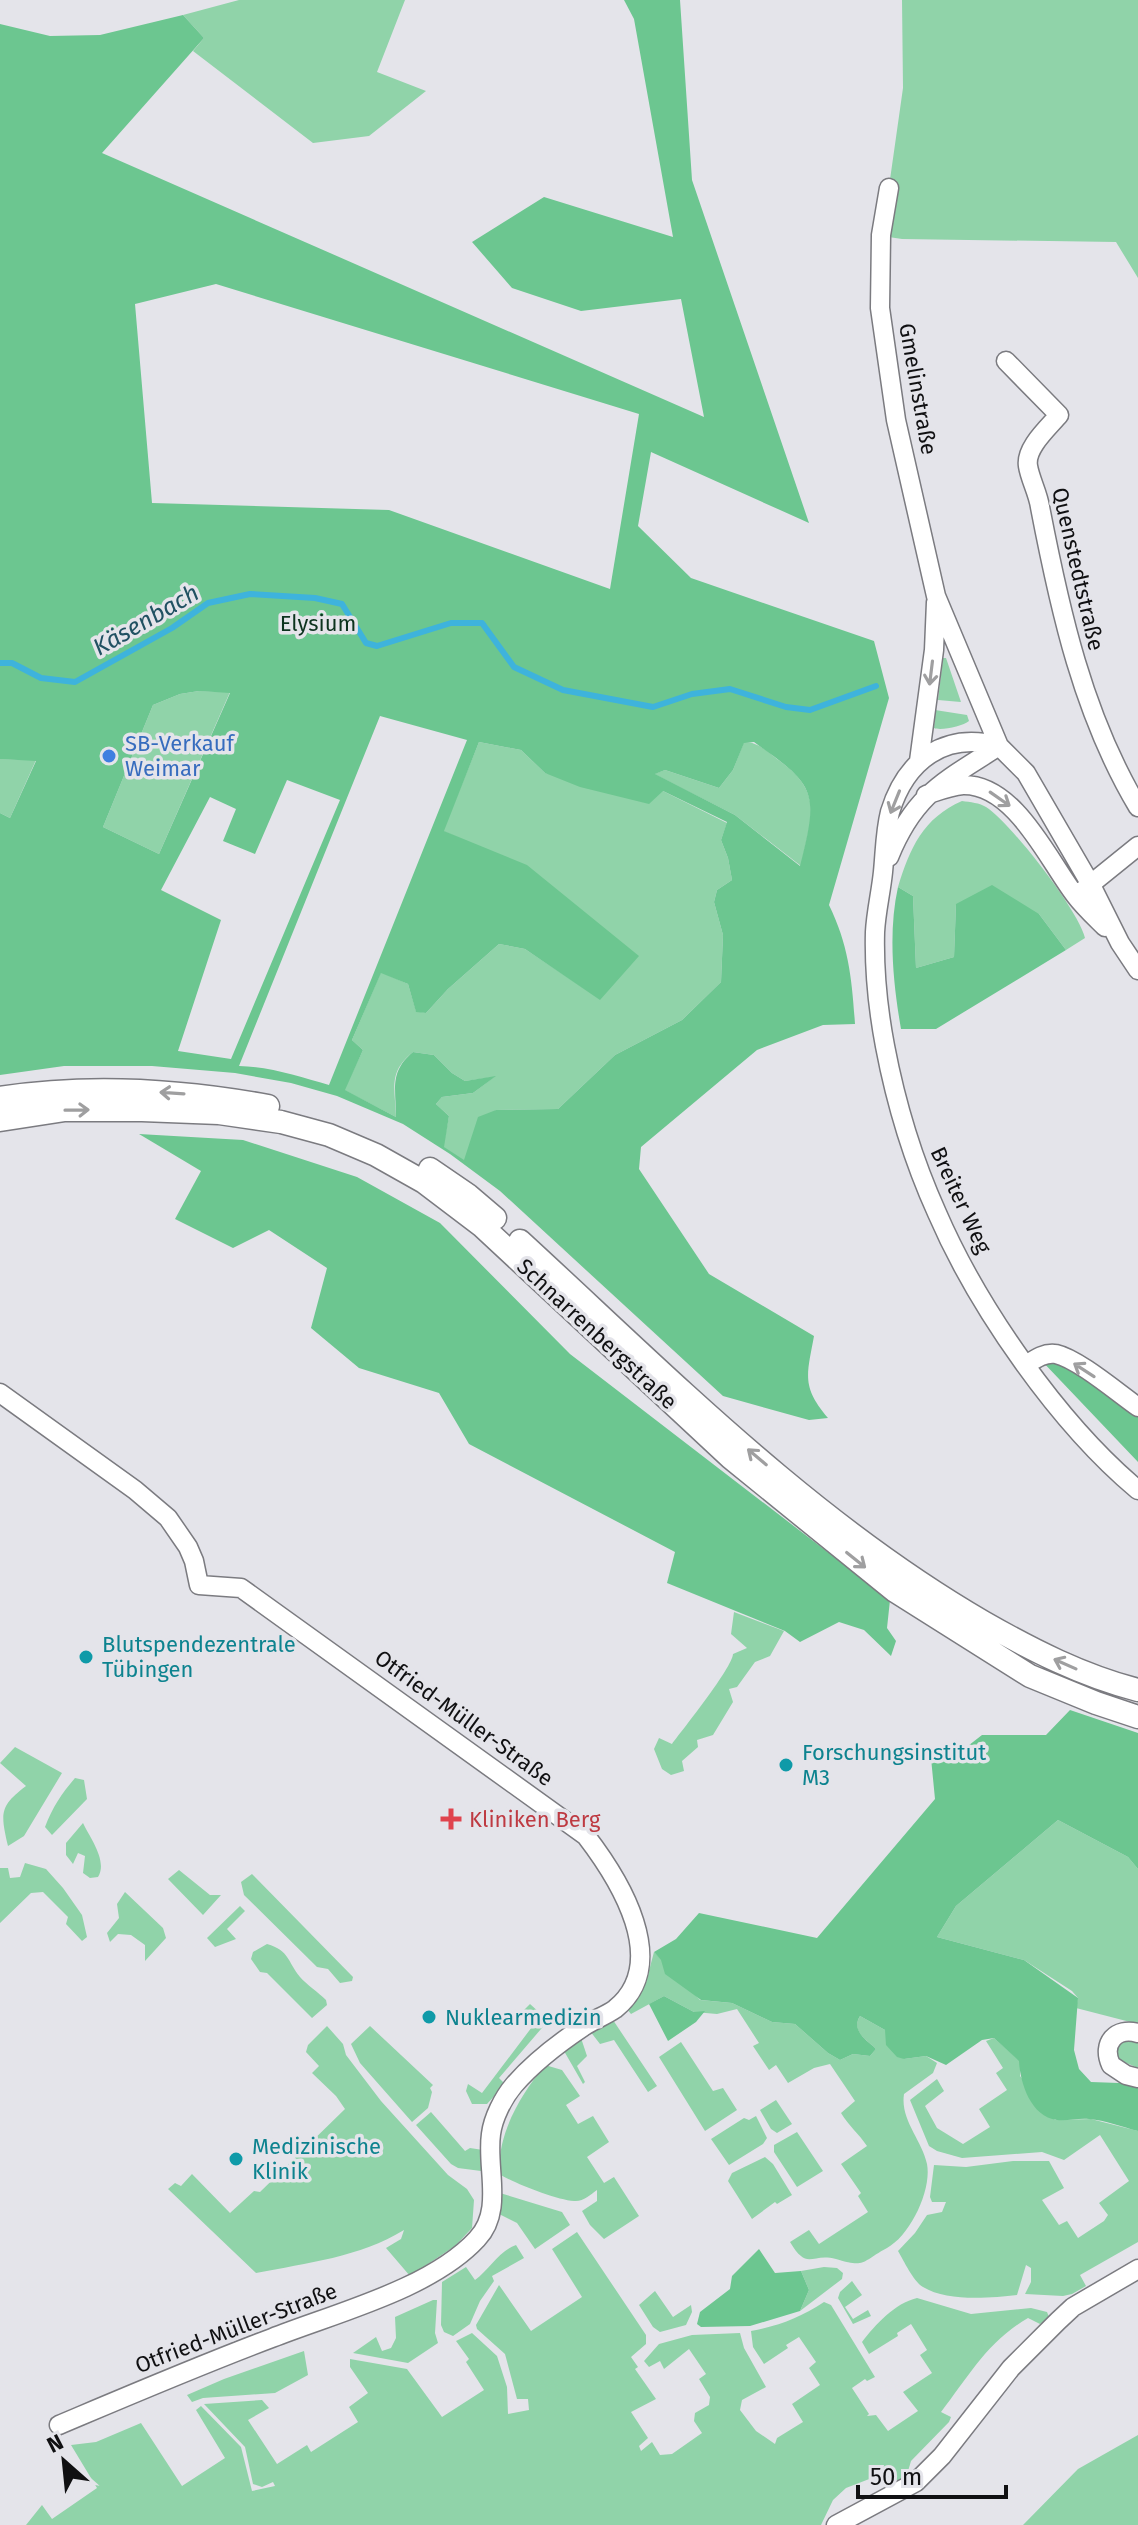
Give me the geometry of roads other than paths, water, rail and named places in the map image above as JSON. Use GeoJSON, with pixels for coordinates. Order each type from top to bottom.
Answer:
{"type":"FeatureCollection","features":[{"type":"Feature","properties":{"kind":"street","name":"Gmelinstraße"},"geometry":{"type":"LineString","coordinates":[[889,188],[881,235],[880,308],[896,420],[936,596],[999,746],[1026,773],[1084,891]]}},
{"type":"Feature","properties":{"kind":"street","name":"Quenstedtstraße"},"geometry":{"type":"LineString","coordinates":[[1006,361],[1059,415],[1042,434],[1027,465],[1039,502],[1057,598],[1076,664],[1109,751],[1138,807]]}},
{"type":"Feature","properties":{"kind":"street","name":"Gmelinstraße"},"geometry":{"type":"LineString","coordinates":[[919,761],[934,650],[936,596]]}},
{"type":"Feature","properties":{"kind":"street"},"geometry":{"type":"LineString","coordinates":[[919,761],[937,748],[963,742],[981,741],[999,746]]}},
{"type":"Feature","properties":{"kind":"street","name":"Breiter Weg"},"geometry":{"type":"LineString","coordinates":[[883,873],[906,821],[926,795],[949,776],[999,746]]}},
{"type":"Feature","properties":{"kind":"street","name":"Breiter Weg"},"geometry":{"type":"LineString","coordinates":[[919,761],[905,780],[890,813],[875,930],[885,1043],[902,1119],[924,1182],[952,1245],[991,1312],[1026,1365],[1070,1422],[1112,1469],[1138,1490]]}},
{"type":"Feature","properties":{"kind":"street","name":"Gmelinstraße"},"geometry":{"type":"LineString","coordinates":[[926,795],[965,785],[989,791],[1003,800],[1084,891],[1138,970]]}},
{"type":"Feature","properties":{"kind":"street"},"geometry":{"type":"LineString","coordinates":[[1084,891],[1138,846]]}},
{"type":"Feature","properties":{"kind":"street","name":"Schnarrenbergstraße"},"geometry":{"type":"LineString","coordinates":[[0,1098],[65,1091],[185,1094],[284,1109],[334,1123],[383,1142],[468,1195],[748,1450],[874,1551],[927,1588],[1004,1634],[1064,1665],[1138,1690]]}},
{"type":"Feature","properties":{"kind":"street","name":"Schnarrenbergstraße"},"geometry":{"type":"LineString","coordinates":[[0,1120],[65,1110],[219,1113],[281,1122],[329,1135],[376,1155],[424,1182],[482,1226],[731,1458],[895,1591],[1030,1676],[1138,1717]]}},
{"type":"Feature","properties":{"kind":"street"},"geometry":{"type":"LineString","coordinates":[[1026,1365],[1045,1354],[1056,1354],[1081,1367],[1138,1407]]}},
{"type":"Feature","properties":{"kind":"street","name":"Otfried-Müller-Straße"},"geometry":{"type":"LineString","coordinates":[[0,1393],[168,1518],[188,1547],[199,1585],[241,1588],[586,1836],[619,1881],[635,1924],[639,1946],[635,1979],[615,2008],[584,2026],[527,2071],[501,2104],[491,2132],[490,2220],[478,2239],[437,2270],[364,2305],[174,2375],[59,2425]]}},
{"type":"Feature","properties":{"kind":"street"},"geometry":{"type":"LineString","coordinates":[[1133,2032],[1111,2037],[1107,2058],[1116,2070],[1138,2078]]}},
{"type":"Feature","properties":{"kind":"street"},"geometry":{"type":"LineString","coordinates":[[836,2525],[916,2482],[942,2456],[1011,2368],[1058,2321],[1073,2307],[1138,2269]]}},
{"type":"Feature","properties":{"kind":"waterway","name":"Käsenbach"},"geometry":{"type":"LineString","coordinates":[[0,663],[12,663],[41,678],[75,682],[172,628],[208,603],[250,594],[315,598],[342,604],[366,643],[377,646],[451,623],[482,623],[514,667],[563,690],[653,707],[692,694],[730,689],[786,707],[810,710],[876,686]]}},
{"type":"Feature","properties":{"kind":"place","name":"SB-Verkauf Weimar"},"geometry":{"type":"Point","coordinates":[109,756]}},
{"type":"Feature","properties":{"kind":"place","name":"Blutspendezentrale Tübingen"},"geometry":{"type":"Point","coordinates":[86,1657]}},
{"type":"Feature","properties":{"kind":"place","name":"Forschungsinstitut M3"},"geometry":{"type":"Point","coordinates":[786,1765]}},
{"type":"Feature","properties":{"kind":"place","name":"Kliniken Berg"},"geometry":{"type":"Point","coordinates":[451,1819]}},
{"type":"Feature","properties":{"kind":"place","name":"Nuklearmedizin"},"geometry":{"type":"Point","coordinates":[429,2017]}},
{"type":"Feature","properties":{"kind":"place","name":"Medizinische Klinik"},"geometry":{"type":"Point","coordinates":[236,2159]}},
{"type":"Feature","properties":{"kind":"park label","name":"Elysium"},"geometry":{"type":"Point","coordinates":[318,623]}}]}
